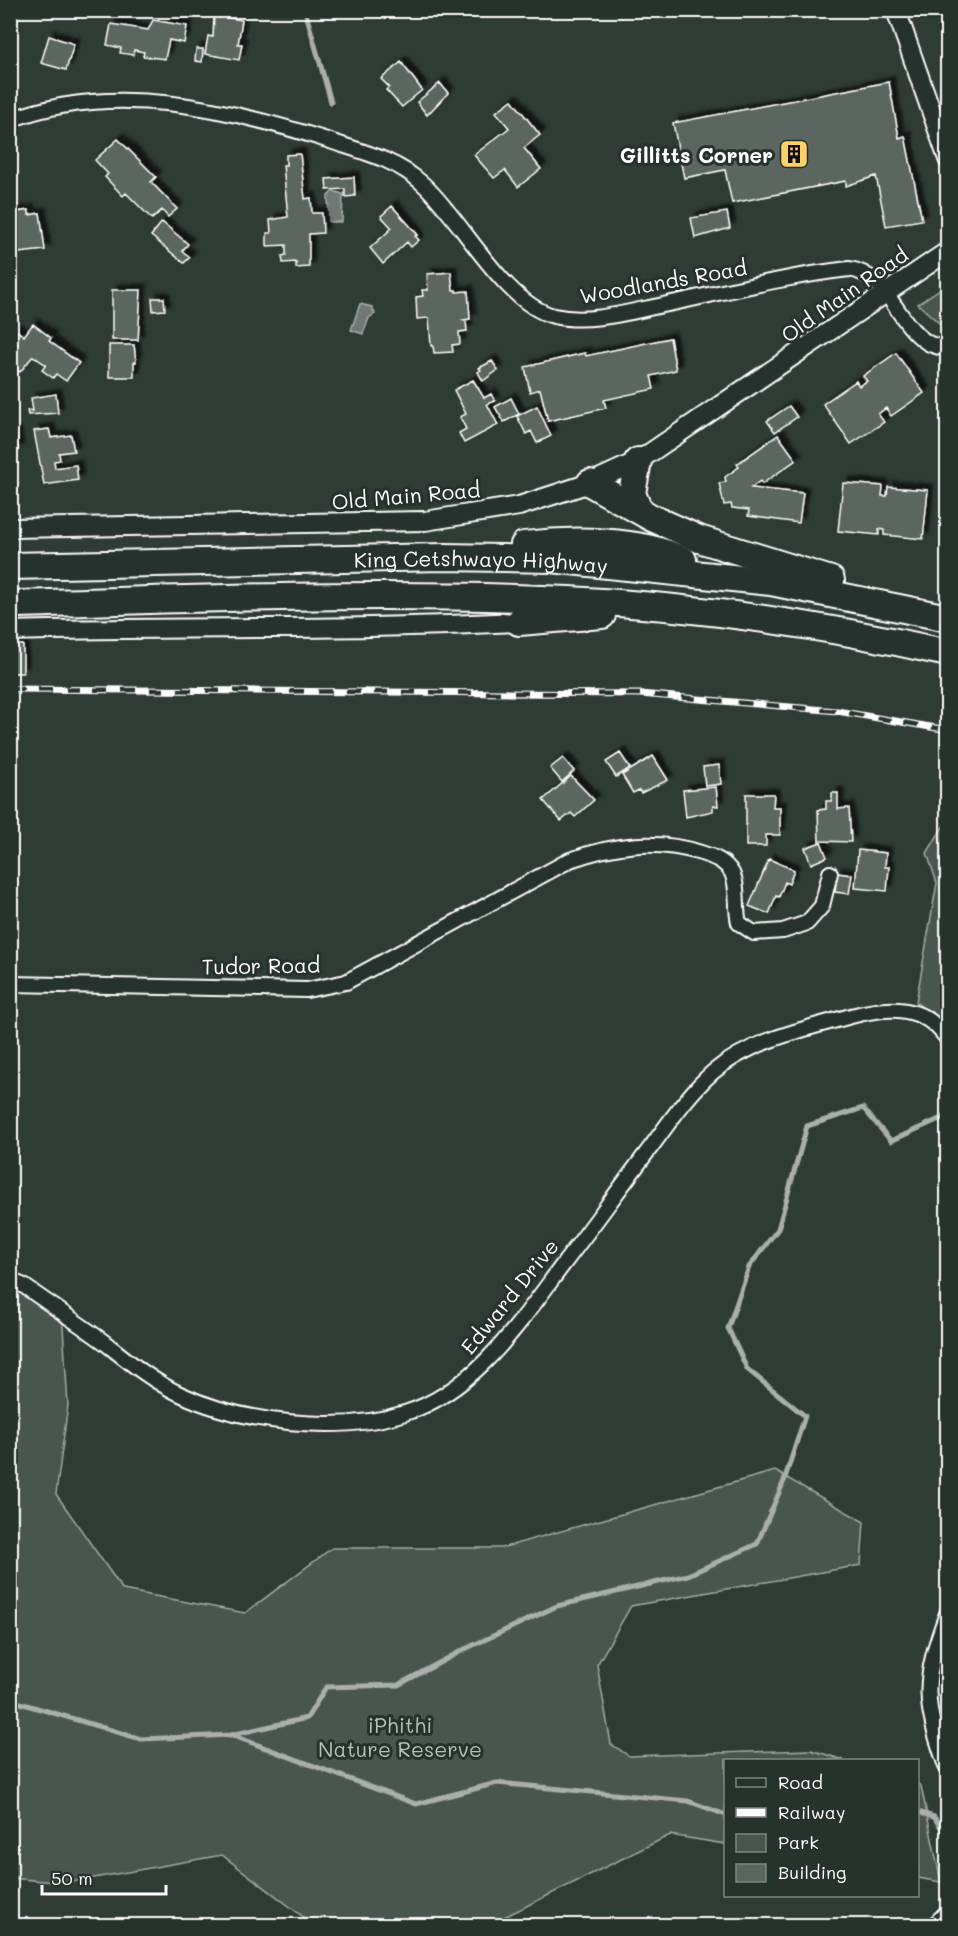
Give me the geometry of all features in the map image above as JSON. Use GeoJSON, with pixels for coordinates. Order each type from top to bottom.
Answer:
{"type":"FeatureCollection","features":[{"type":"Feature","properties":{"kind":"highway"},"geometry":{"type":"LineString","coordinates":[[638,461],[634,470],[632,493],[638,508]]}},
{"type":"Feature","properties":{"kind":"highway"},"geometry":{"type":"LineString","coordinates":[[590,483],[638,508],[652,518],[699,539],[919,610]]}},
{"type":"Feature","properties":{"kind":"highway","name":"King Cetshwayo Highway"},"geometry":{"type":"LineString","coordinates":[[10,566],[468,558],[551,559],[771,582],[919,610],[948,618]]}},
{"type":"Feature","properties":{"kind":"highway","name":"King Cetshwayo Highway"},"geometry":{"type":"LineString","coordinates":[[10,604],[483,597],[680,608],[887,639],[948,653]]}},
{"type":"Feature","properties":{"kind":"highway"},"geometry":{"type":"LineString","coordinates":[[519,622],[680,608]]}},
{"type":"Feature","properties":{"kind":"street"},"geometry":{"type":"LineString","coordinates":[[896,10],[948,159]]}},
{"type":"Feature","properties":{"kind":"street","name":"Woodlands Road"},"geometry":{"type":"LineString","coordinates":[[10,120],[72,102],[129,101],[177,106],[275,124],[385,160],[409,172],[436,197],[523,302],[553,316],[581,319],[849,269],[870,275],[911,329],[927,343],[948,349]]}},
{"type":"Feature","properties":{"kind":"street","name":"Old Main Road"},"geometry":{"type":"LineString","coordinates":[[10,528],[425,521],[519,506],[590,483],[638,461],[801,352],[884,292],[948,251]]}},
{"type":"Feature","properties":{"kind":"street"},"geometry":{"type":"LineString","coordinates":[[10,631],[154,627],[400,627],[519,622]]}},
{"type":"Feature","properties":{"kind":"street","name":"Tudor Road"},"geometry":{"type":"LineString","coordinates":[[10,984],[307,990],[346,982],[570,860],[602,849],[638,843],[681,847],[720,860],[732,873],[739,923],[754,933],[783,931],[807,923],[822,906],[830,873]]}},
{"type":"Feature","properties":{"kind":"street","name":"Edward Drive"},"geometry":{"type":"LineString","coordinates":[[10,1280],[52,1305],[152,1378],[180,1394],[208,1405],[242,1414],[299,1422],[351,1424],[404,1413],[439,1399],[475,1371],[520,1321],[680,1108],[713,1072],[741,1054],[795,1031],[865,1012],[904,1009],[918,1013],[948,1040]]}},
{"type":"Feature","properties":{"kind":"street"},"geometry":{"type":"LineString","coordinates":[[948,1611],[932,1658],[927,1700],[931,1722],[948,1772]]}},
{"type":"Feature","properties":{"kind":"street"},"geometry":{"type":"LineString","coordinates":[[933,1926],[948,1911]]}},
{"type":"Feature","properties":{"kind":"green space"},"geometry":{"type":"Polygon","coordinates":[[[947,284],[947,330],[918,304],[947,284]]]}},
{"type":"Feature","properties":{"kind":"green space"},"geometry":{"type":"Polygon","coordinates":[[[946,822],[948,823],[947,1027],[916,1002],[937,883],[927,853],[946,822]]]}},
{"type":"Feature","properties":{"kind":"green space","name":"iPhithi Nature Reserve"},"geometry":{"type":"Polygon","coordinates":[[[10,1287],[62,1312],[68,1405],[56,1494],[123,1590],[245,1613],[332,1548],[501,1548],[775,1471],[864,1522],[861,1565],[631,1606],[597,1665],[611,1744],[629,1756],[811,1750],[841,1759],[724,1759],[724,1844],[670,1835],[488,1925],[314,1925],[222,1855],[66,1883],[11,1878],[10,1287]]]}},
{"type":"Feature","properties":{"kind":"green space"},"geometry":{"type":"Polygon","coordinates":[[[919,1785],[921,1786],[941,1882],[919,1878],[919,1785]]]}},
{"type":"Feature","properties":{"kind":"shaded area"},"geometry":{"type":"Polygon","coordinates":[[[333,191],[343,194],[342,222],[329,222],[328,196],[333,191]]]}},
{"type":"Feature","properties":{"kind":"shaded area"},"geometry":{"type":"Polygon","coordinates":[[[360,304],[372,307],[375,314],[369,318],[363,334],[351,330],[360,304]]]}},
{"type":"Feature","properties":{"kind":"building"},"geometry":{"type":"Polygon","coordinates":[[[214,15],[242,20],[238,44],[242,44],[239,60],[205,54],[208,36],[213,37],[214,15]]]}},
{"type":"Feature","properties":{"kind":"building"},"geometry":{"type":"Polygon","coordinates":[[[153,20],[187,26],[184,43],[169,40],[165,59],[143,56],[144,52],[134,50],[133,55],[120,53],[121,48],[107,45],[111,24],[148,30],[153,20]]]}},
{"type":"Feature","properties":{"kind":"building"},"geometry":{"type":"Polygon","coordinates":[[[49,36],[74,44],[66,70],[41,63],[49,36]]]}},
{"type":"Feature","properties":{"kind":"building"},"geometry":{"type":"Polygon","coordinates":[[[196,49],[203,49],[202,62],[195,61],[196,49]]]}},
{"type":"Feature","properties":{"kind":"building"},"geometry":{"type":"Polygon","coordinates":[[[401,62],[422,90],[402,107],[386,90],[389,87],[381,79],[401,62]]]}},
{"type":"Feature","properties":{"kind":"building","name":"Gillitts Corner"},"geometry":{"type":"Polygon","coordinates":[[[889,82],[899,138],[905,136],[922,220],[886,226],[876,176],[846,186],[846,181],[732,203],[725,170],[684,178],[673,123],[889,82]]]}},
{"type":"Feature","properties":{"kind":"building"},"geometry":{"type":"Polygon","coordinates":[[[440,83],[448,93],[427,115],[417,102],[440,83]]]}},
{"type":"Feature","properties":{"kind":"building"},"geometry":{"type":"Polygon","coordinates":[[[512,100],[540,135],[524,148],[541,169],[518,187],[505,170],[494,178],[474,155],[509,128],[496,112],[512,100]]]}},
{"type":"Feature","properties":{"kind":"building"},"geometry":{"type":"Polygon","coordinates":[[[118,139],[156,177],[151,182],[177,209],[168,217],[162,210],[152,219],[126,193],[123,196],[105,177],[108,174],[95,160],[118,139]]]}},
{"type":"Feature","properties":{"kind":"building"},"geometry":{"type":"Polygon","coordinates":[[[300,154],[305,199],[311,198],[312,213],[322,213],[323,233],[309,234],[309,267],[296,268],[296,262],[283,263],[282,256],[286,255],[286,245],[267,246],[267,233],[271,233],[270,220],[288,217],[283,165],[286,165],[286,155],[300,154]]]}},
{"type":"Feature","properties":{"kind":"building"},"geometry":{"type":"Polygon","coordinates":[[[354,177],[355,196],[345,197],[345,189],[327,190],[326,179],[354,177]]]}},
{"type":"Feature","properties":{"kind":"building"},"geometry":{"type":"Polygon","coordinates":[[[392,206],[418,235],[415,236],[419,240],[411,247],[407,242],[383,264],[370,248],[392,228],[381,216],[392,206]]]}},
{"type":"Feature","properties":{"kind":"building"},"geometry":{"type":"Polygon","coordinates":[[[29,210],[29,215],[40,213],[45,250],[10,254],[11,213],[29,210]]]}},
{"type":"Feature","properties":{"kind":"building"},"geometry":{"type":"Polygon","coordinates":[[[727,212],[730,228],[695,238],[691,218],[727,212]]]}},
{"type":"Feature","properties":{"kind":"building"},"geometry":{"type":"Polygon","coordinates":[[[162,222],[188,244],[182,251],[190,257],[184,263],[151,236],[162,222]]]}},
{"type":"Feature","properties":{"kind":"building"},"geometry":{"type":"Polygon","coordinates":[[[451,272],[453,290],[468,291],[470,319],[463,320],[466,322],[467,331],[459,332],[460,344],[452,345],[453,352],[434,353],[433,346],[431,346],[429,318],[417,319],[416,297],[423,296],[422,290],[428,290],[427,274],[451,272]]]}},
{"type":"Feature","properties":{"kind":"building"},"geometry":{"type":"Polygon","coordinates":[[[112,290],[141,290],[138,340],[112,340],[112,290]]]}},
{"type":"Feature","properties":{"kind":"building"},"geometry":{"type":"Polygon","coordinates":[[[152,298],[164,298],[165,310],[153,311],[152,298]]]}},
{"type":"Feature","properties":{"kind":"building"},"geometry":{"type":"Polygon","coordinates":[[[33,324],[51,338],[49,341],[79,363],[66,381],[56,374],[53,378],[42,370],[46,365],[33,356],[20,372],[10,365],[10,353],[17,345],[10,340],[10,326],[24,336],[33,324]]]}},
{"type":"Feature","properties":{"kind":"building"},"geometry":{"type":"Polygon","coordinates":[[[670,338],[676,370],[651,376],[654,389],[604,400],[606,408],[548,421],[540,389],[530,392],[525,367],[585,353],[586,356],[670,338]]]}},
{"type":"Feature","properties":{"kind":"building"},"geometry":{"type":"Polygon","coordinates":[[[109,345],[134,345],[136,362],[134,362],[134,377],[109,377],[109,345]]]}},
{"type":"Feature","properties":{"kind":"building"},"geometry":{"type":"Polygon","coordinates":[[[896,353],[924,393],[891,416],[886,408],[878,414],[884,422],[851,444],[823,404],[856,381],[859,386],[867,381],[863,376],[896,353]]]}},
{"type":"Feature","properties":{"kind":"building"},"geometry":{"type":"Polygon","coordinates":[[[492,361],[498,370],[483,381],[478,372],[481,370],[479,368],[492,361]]]}},
{"type":"Feature","properties":{"kind":"building"},"geometry":{"type":"Polygon","coordinates":[[[473,380],[484,398],[491,394],[495,401],[487,404],[498,425],[464,443],[459,433],[466,429],[460,417],[466,414],[454,390],[473,380]]]}},
{"type":"Feature","properties":{"kind":"building"},"geometry":{"type":"Polygon","coordinates":[[[56,394],[58,413],[28,415],[27,410],[33,411],[31,398],[56,394]]]}},
{"type":"Feature","properties":{"kind":"building"},"geometry":{"type":"Polygon","coordinates":[[[511,398],[519,414],[504,422],[495,407],[511,398]]]}},
{"type":"Feature","properties":{"kind":"building"},"geometry":{"type":"Polygon","coordinates":[[[537,406],[551,436],[537,443],[531,431],[526,434],[517,416],[537,406]]]}},
{"type":"Feature","properties":{"kind":"building"},"geometry":{"type":"Polygon","coordinates":[[[789,406],[797,417],[775,432],[767,421],[789,406]]]}},
{"type":"Feature","properties":{"kind":"building"},"geometry":{"type":"Polygon","coordinates":[[[49,429],[51,438],[71,435],[74,451],[59,453],[60,460],[54,461],[55,468],[76,465],[78,480],[44,485],[34,431],[49,429]]]}},
{"type":"Feature","properties":{"kind":"building"},"geometry":{"type":"Polygon","coordinates":[[[16,433],[18,450],[10,451],[10,434],[16,433]]]}},
{"type":"Feature","properties":{"kind":"building"},"geometry":{"type":"Polygon","coordinates":[[[778,435],[796,460],[762,484],[760,481],[751,488],[803,493],[799,523],[748,516],[749,510],[732,508],[731,504],[724,505],[719,483],[726,482],[725,477],[739,467],[737,464],[778,435]]]}},
{"type":"Feature","properties":{"kind":"building"},"geometry":{"type":"Polygon","coordinates":[[[843,483],[883,486],[882,496],[887,496],[888,487],[928,490],[923,539],[884,535],[884,530],[879,529],[879,535],[838,531],[843,483]]]}},
{"type":"Feature","properties":{"kind":"building"},"geometry":{"type":"Polygon","coordinates":[[[10,645],[23,645],[23,673],[10,673],[10,645]]]}},
{"type":"Feature","properties":{"kind":"building"},"geometry":{"type":"Polygon","coordinates":[[[620,753],[630,768],[616,777],[606,762],[620,753]]]}},
{"type":"Feature","properties":{"kind":"building"},"geometry":{"type":"Polygon","coordinates":[[[653,756],[668,780],[641,793],[639,790],[633,793],[622,775],[653,756]]]}},
{"type":"Feature","properties":{"kind":"building"},"geometry":{"type":"Polygon","coordinates":[[[563,758],[574,771],[562,782],[550,768],[563,758]]]}},
{"type":"Feature","properties":{"kind":"building"},"geometry":{"type":"Polygon","coordinates":[[[719,765],[721,784],[705,786],[703,767],[719,765]]]}},
{"type":"Feature","properties":{"kind":"building"},"geometry":{"type":"Polygon","coordinates":[[[571,776],[594,800],[575,817],[571,813],[561,821],[543,800],[571,776]]]}},
{"type":"Feature","properties":{"kind":"building"},"geometry":{"type":"Polygon","coordinates":[[[716,787],[718,806],[713,806],[713,811],[686,817],[683,790],[716,787]]]}},
{"type":"Feature","properties":{"kind":"building"},"geometry":{"type":"Polygon","coordinates":[[[832,793],[838,793],[838,809],[849,808],[851,842],[819,841],[818,810],[826,809],[826,801],[832,801],[832,793]]]}},
{"type":"Feature","properties":{"kind":"building"},"geometry":{"type":"Polygon","coordinates":[[[746,794],[774,794],[773,807],[780,807],[780,835],[766,835],[766,846],[746,846],[746,794]]]}},
{"type":"Feature","properties":{"kind":"building"},"geometry":{"type":"Polygon","coordinates":[[[821,842],[827,857],[811,864],[805,848],[821,842]]]}},
{"type":"Feature","properties":{"kind":"building"},"geometry":{"type":"Polygon","coordinates":[[[858,850],[886,853],[885,867],[889,867],[887,891],[855,888],[858,850]]]}},
{"type":"Feature","properties":{"kind":"building"},"geometry":{"type":"Polygon","coordinates":[[[769,859],[794,870],[789,884],[785,882],[779,897],[776,896],[769,914],[749,906],[769,859]]]}},
{"type":"Feature","properties":{"kind":"building"},"geometry":{"type":"Polygon","coordinates":[[[837,873],[852,875],[849,894],[835,892],[837,873]]]}},
{"type":"Feature","properties":{"kind":"waterway"},"geometry":{"type":"LineString","coordinates":[[305,10],[331,102]]}},
{"type":"Feature","properties":{"kind":"waterway"},"geometry":{"type":"LineString","coordinates":[[231,1735],[307,1718],[326,1687],[398,1685],[465,1649],[557,1606],[688,1575],[757,1544],[784,1481],[805,1416],[747,1369],[728,1328],[749,1267],[778,1229],[807,1126],[863,1108],[891,1141],[948,1115]]}},
{"type":"Feature","properties":{"kind":"waterway"},"geometry":{"type":"LineString","coordinates":[[10,1700],[141,1739],[231,1735],[416,1804],[497,1783],[688,1801],[724,1814]]}},
{"type":"Feature","properties":{"kind":"waterway"},"geometry":{"type":"LineString","coordinates":[[919,1812],[934,1817],[948,1838]]}},
{"type":"Feature","properties":{"kind":"railway"},"geometry":{"type":"LineString","coordinates":[[10,689],[640,694],[837,711],[948,730]]}},
{"type":"Feature","properties":{"kind":"place","name":"Gillitts Corner"},"geometry":{"type":"Point","coordinates":[794,154]}}]}
